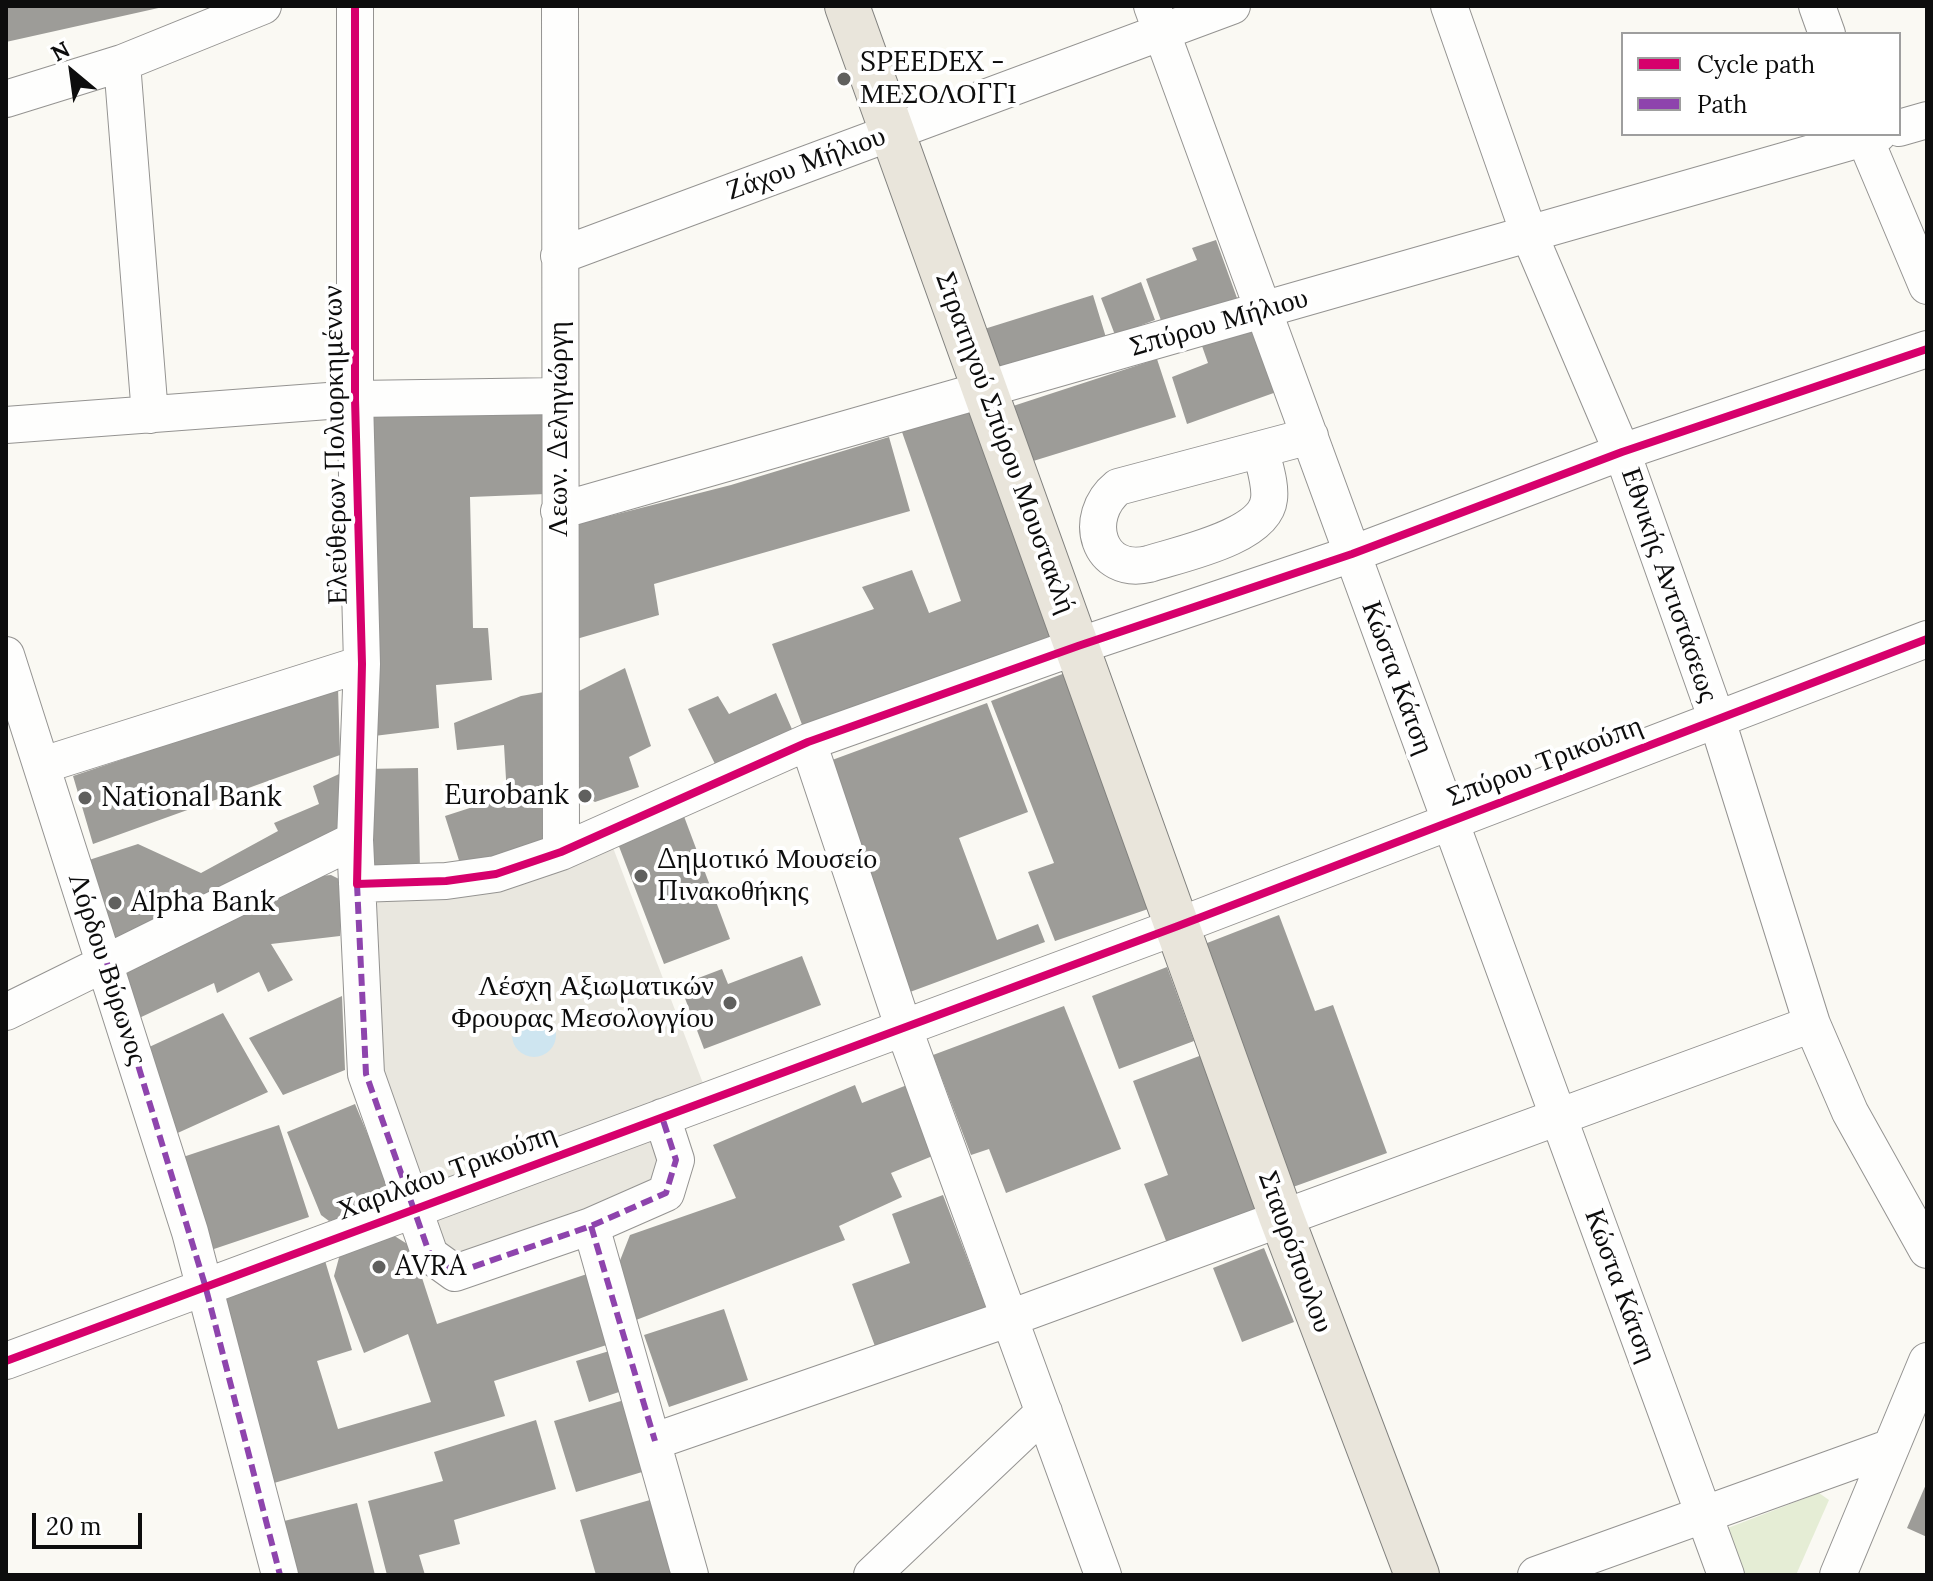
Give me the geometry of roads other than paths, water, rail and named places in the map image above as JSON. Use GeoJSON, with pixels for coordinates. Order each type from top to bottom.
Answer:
{"type":"FeatureCollection","features":[{"type":"Feature","properties":{"kind":"main road","name":"Στρατηγού Σπύρου Μουστακλή"},"geometry":{"type":"LineString","coordinates":[[847,6],[1178,926]]}},
{"type":"Feature","properties":{"kind":"main road","name":"Σταυρόπουλου"},"geometry":{"type":"LineString","coordinates":[[1178,926],[1281,1216],[1417,1575]]}},
{"type":"Feature","properties":{"kind":"street"},"geometry":{"type":"LineString","coordinates":[[6,99],[122,63],[263,6]]}},
{"type":"Feature","properties":{"kind":"street","name":"Ελεύθερων Πολιορκημένων"},"geometry":{"type":"LineString","coordinates":[[355,6],[355,399],[362,664],[355,840],[366,1074],[411,1209],[430,1255],[455,1273],[591,1226]]}},
{"type":"Feature","properties":{"kind":"street","name":"Λεων. Δεληγιώργη"},"geometry":{"type":"LineString","coordinates":[[560,6],[561,852]]}},
{"type":"Feature","properties":{"kind":"street","name":"Ζάχου Μήλιου"},"geometry":{"type":"LineString","coordinates":[[559,256],[892,132],[1156,19],[1232,6]]}},
{"type":"Feature","properties":{"kind":"street","name":"Εθνικής Αντιστάσεως"},"geometry":{"type":"LineString","coordinates":[[1449,6],[1529,234],[1622,452],[1717,720],[1812,1024],[1850,1112],[1927,1250]]}},
{"type":"Feature","properties":{"kind":"street"},"geometry":{"type":"LineString","coordinates":[[1817,6],[1826,32]]}},
{"type":"Feature","properties":{"kind":"street","name":"Κώστα Κάτση"},"geometry":{"type":"LineString","coordinates":[[1156,19],[1726,1575]]}},
{"type":"Feature","properties":{"kind":"street"},"geometry":{"type":"LineString","coordinates":[[122,63],[150,415]]}},
{"type":"Feature","properties":{"kind":"street"},"geometry":{"type":"LineString","coordinates":[[1901,127],[1927,120]]}},
{"type":"Feature","properties":{"kind":"street","name":"Σπύρου Μήλιου"},"geometry":{"type":"LineString","coordinates":[[559,511],[1866,136]]}},
{"type":"Feature","properties":{"kind":"street"},"geometry":{"type":"LineString","coordinates":[[1869,136],[1927,286]]}},
{"type":"Feature","properties":{"kind":"street"},"geometry":{"type":"LineString","coordinates":[[357,884],[446,881],[496,874],[561,852],[808,742],[1078,646],[1352,554],[1622,452],[1927,349]]}},
{"type":"Feature","properties":{"kind":"street"},"geometry":{"type":"LineString","coordinates":[[6,425],[355,399],[559,396]]}},
{"type":"Feature","properties":{"kind":"street"},"geometry":{"type":"LineString","coordinates":[[1261,450],[1269,500],[1256,523],[1239,534],[1134,568],[1113,561],[1097,524],[1098,509],[1118,487],[1310,436]]}},
{"type":"Feature","properties":{"kind":"street","name":"Σπύρου Τρικούπη"},"geometry":{"type":"LineString","coordinates":[[904,1029],[1927,639]]}},
{"type":"Feature","properties":{"kind":"street"},"geometry":{"type":"LineString","coordinates":[[43,765],[362,664]]}},
{"type":"Feature","properties":{"kind":"street","name":"Λόρδου Βύρωνος"},"geometry":{"type":"LineString","coordinates":[[9,673],[43,765],[107,963],[205,1285],[280,1575]]}},
{"type":"Feature","properties":{"kind":"street"},"geometry":{"type":"LineString","coordinates":[[808,742],[904,1029],[1103,1575]]}},
{"type":"Feature","properties":{"kind":"street"},"geometry":{"type":"LineString","coordinates":[[6,1012],[355,840]]}},
{"type":"Feature","properties":{"kind":"street"},"geometry":{"type":"LineString","coordinates":[[655,1441],[1010,1318],[1281,1216],[1812,1024]]}},
{"type":"Feature","properties":{"kind":"street","name":"Χαριλάου Τρικούπη"},"geometry":{"type":"LineString","coordinates":[[6,1361],[904,1029]]}},
{"type":"Feature","properties":{"kind":"street"},"geometry":{"type":"LineString","coordinates":[[662,1117],[676,1160],[666,1193],[591,1226],[655,1441],[690,1575]]}},
{"type":"Feature","properties":{"kind":"street"},"geometry":{"type":"LineString","coordinates":[[1838,1575],[1927,1361]]}},
{"type":"Feature","properties":{"kind":"street"},"geometry":{"type":"LineString","coordinates":[[872,1575],[1044,1412]]}},
{"type":"Feature","properties":{"kind":"street"},"geometry":{"type":"LineString","coordinates":[[1536,1575],[1705,1517],[1889,1448]]}},
{"type":"Feature","properties":{"kind":"water"},"geometry":{"type":"Polygon","coordinates":[[[534,1013],[549,1020],[556,1035],[549,1050],[534,1057],[519,1050],[512,1035],[519,1020],[534,1013]]]}},
{"type":"Feature","properties":{"kind":"place","name":"SPEEDEX - ΜΕΣΟΛΟΓΓΙ"},"geometry":{"type":"Point","coordinates":[844,79]}},
{"type":"Feature","properties":{"kind":"place","name":"Eurobank"},"geometry":{"type":"Point","coordinates":[585,796]}},
{"type":"Feature","properties":{"kind":"place","name":"National Bank"},"geometry":{"type":"Point","coordinates":[85,798]}},
{"type":"Feature","properties":{"kind":"place","name":"Δημοτικό Μουσείο Πινακοθήκης"},"geometry":{"type":"Point","coordinates":[641,876]}},
{"type":"Feature","properties":{"kind":"place","name":"Alpha Bank"},"geometry":{"type":"Point","coordinates":[115,903]}},
{"type":"Feature","properties":{"kind":"place","name":"Λέσχη Αξιωματικών Φρουρας Μεσολογγίου"},"geometry":{"type":"Point","coordinates":[730,1003]}},
{"type":"Feature","properties":{"kind":"place","name":"AVRA"},"geometry":{"type":"Point","coordinates":[379,1267]}}]}
